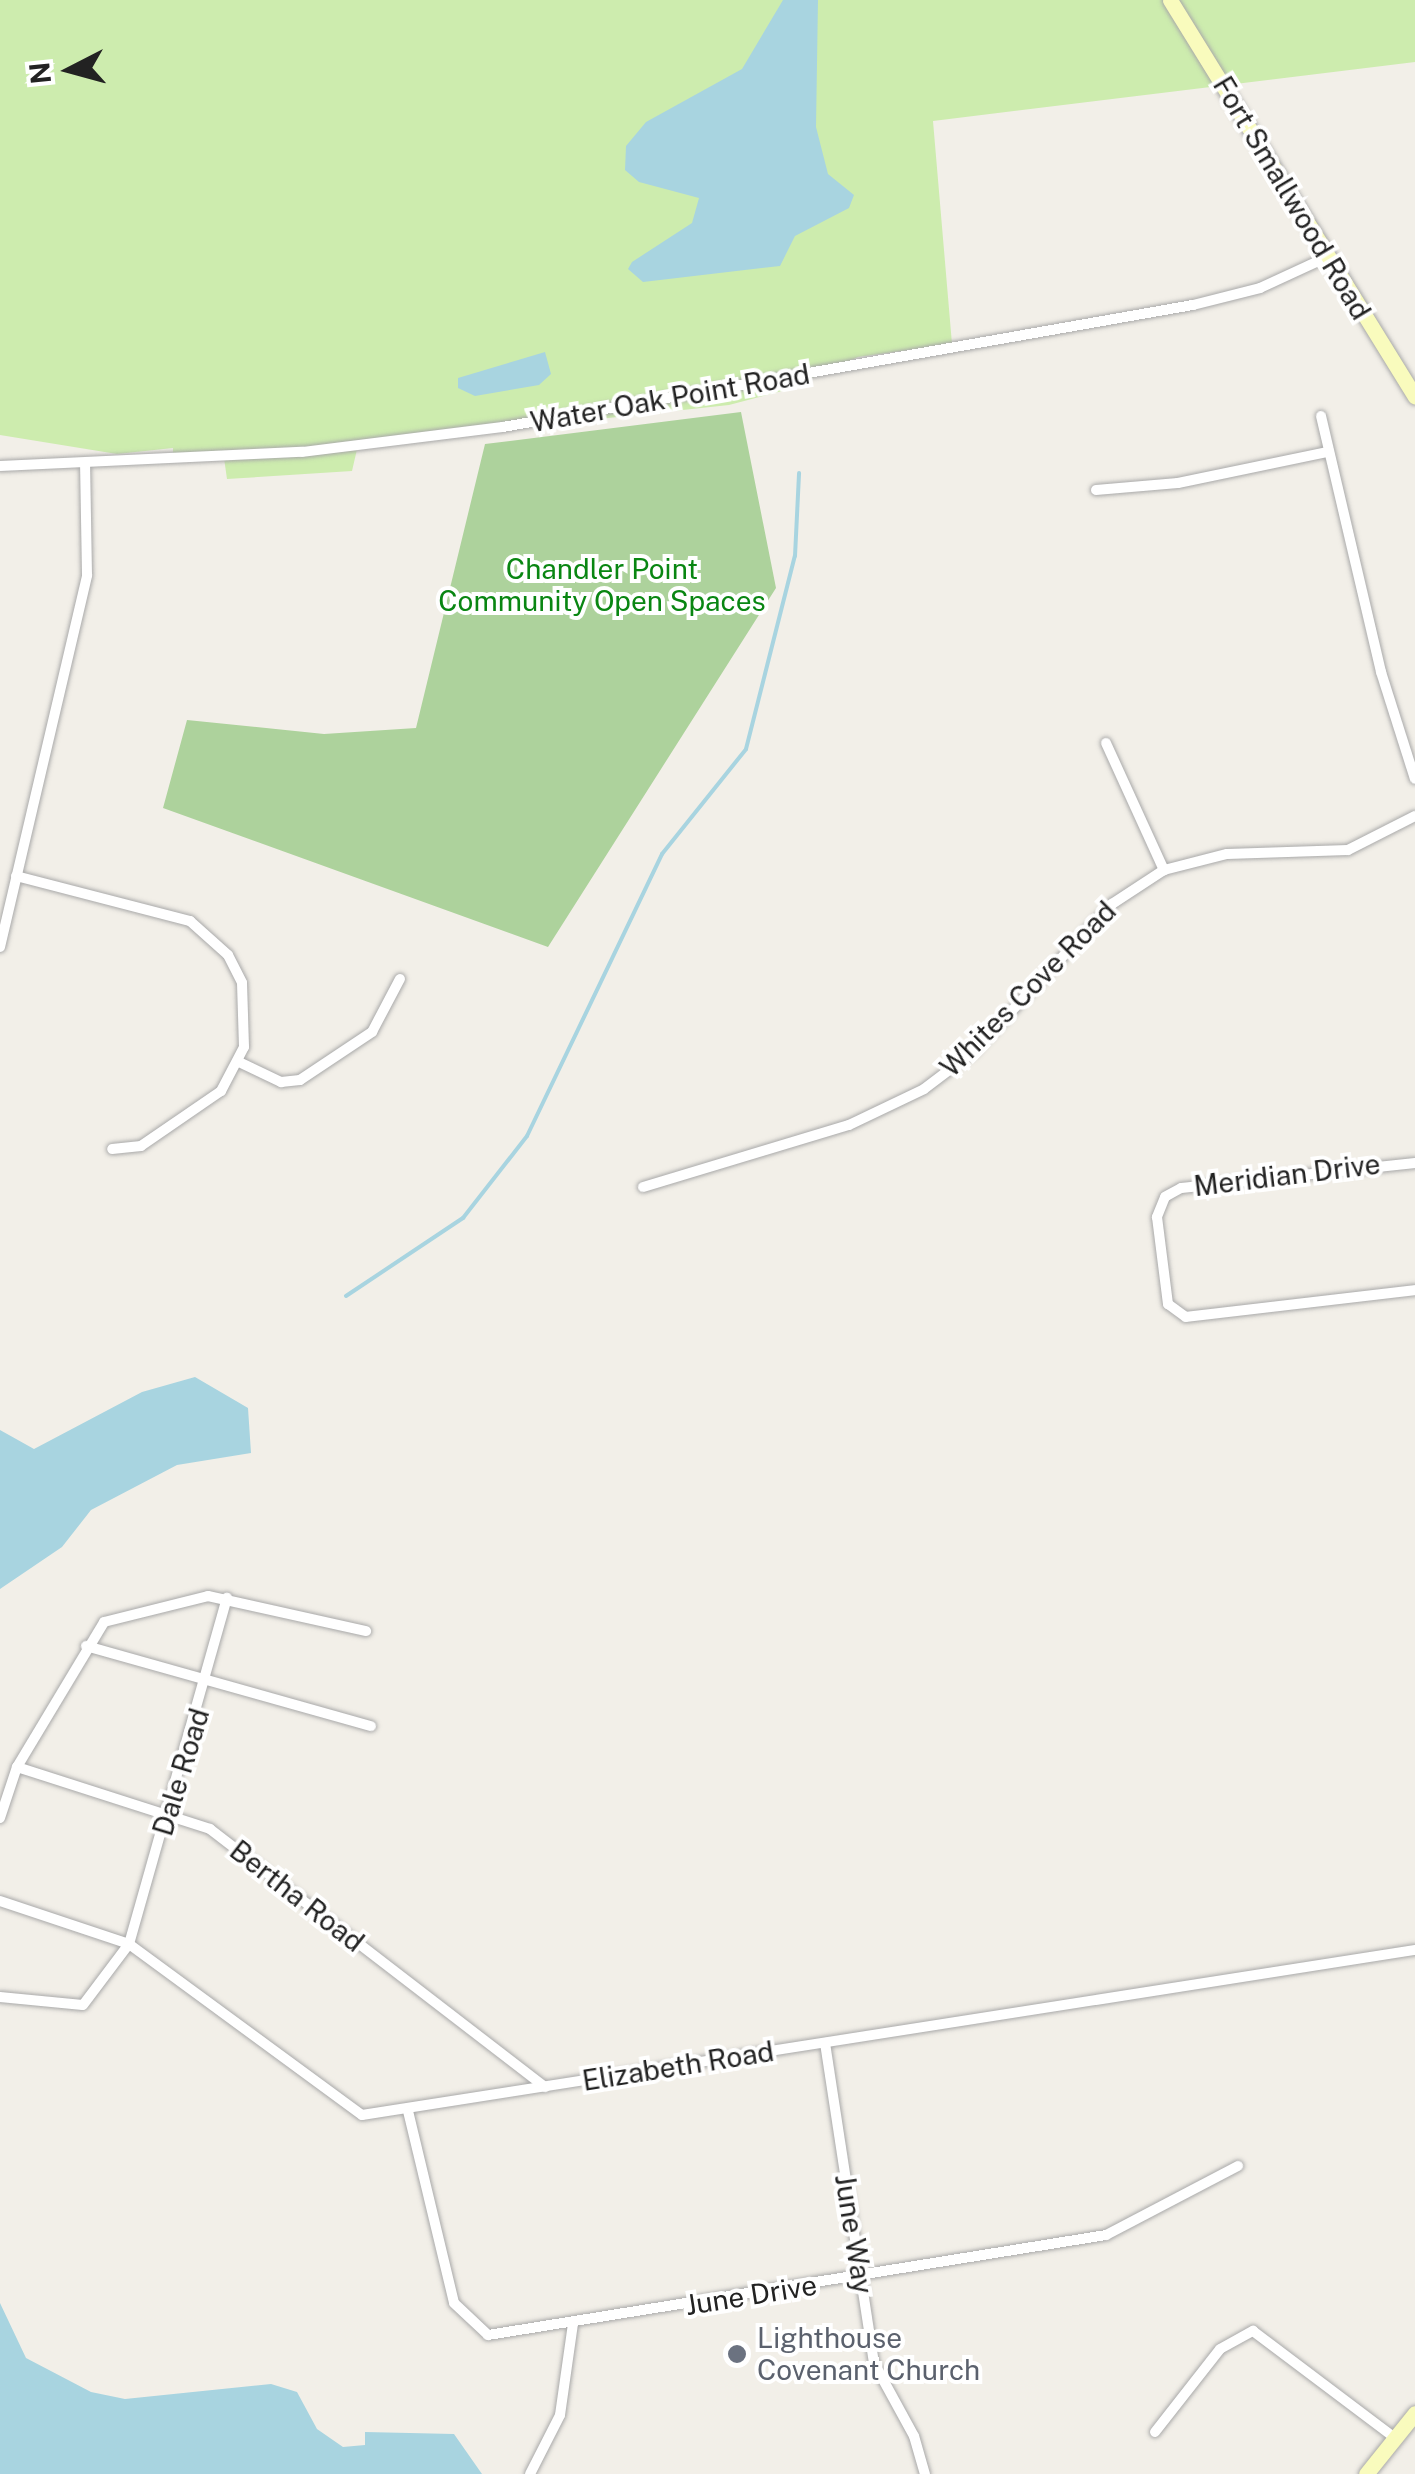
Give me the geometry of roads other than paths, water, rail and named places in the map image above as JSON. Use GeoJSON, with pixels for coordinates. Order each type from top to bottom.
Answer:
{"type":"FeatureCollection","features":[{"type":"Feature","properties":{"kind":"main road","name":"Fort Smallwood Road"},"geometry":{"type":"LineString","coordinates":[[1170,0],[1415,396]]}},
{"type":"Feature","properties":{"kind":"main road"},"geometry":{"type":"LineString","coordinates":[[1366,2474],[1415,2413]]}},
{"type":"Feature","properties":{"kind":"street","name":"Water Oak Point Road"},"geometry":{"type":"LineString","coordinates":[[0,466],[302,452],[521,424],[1193,306],[1260,288],[1327,257]]}},
{"type":"Feature","properties":{"kind":"street"},"geometry":{"type":"LineString","coordinates":[[1321,416],[1415,780]]}},
{"type":"Feature","properties":{"kind":"street"},"geometry":{"type":"LineString","coordinates":[[1096,490],[1178,483],[1328,452]]}},
{"type":"Feature","properties":{"kind":"street"},"geometry":{"type":"LineString","coordinates":[[0,947],[87,575],[85,463]]}},
{"type":"Feature","properties":{"kind":"street"},"geometry":{"type":"LineString","coordinates":[[1106,743],[1164,870]]}},
{"type":"Feature","properties":{"kind":"street","name":"Whites Cove Road"},"geometry":{"type":"LineString","coordinates":[[643,1187],[849,1126],[924,1089],[980,1045],[1112,904],[1164,870],[1227,854],[1348,850],[1415,816]]}},
{"type":"Feature","properties":{"kind":"street"},"geometry":{"type":"LineString","coordinates":[[16,876],[157,908],[204,930],[228,955],[246,997],[239,1062],[201,1111],[141,1146],[112,1149]]}},
{"type":"Feature","properties":{"kind":"street"},"geometry":{"type":"LineString","coordinates":[[239,1062],[281,1082],[300,1080],[372,1032],[400,979]]}},
{"type":"Feature","properties":{"kind":"street","name":"Meridian Drive"},"geometry":{"type":"LineString","coordinates":[[1415,1162],[1180,1188],[1165,1197],[1156,1218],[1168,1304],[1186,1317],[1415,1290]]}},
{"type":"Feature","properties":{"kind":"street"},"geometry":{"type":"LineString","coordinates":[[0,1818],[17,1767],[86,1646],[113,1618],[190,1597],[227,1598],[366,1631]]}},
{"type":"Feature","properties":{"kind":"street","name":"Dale Road"},"geometry":{"type":"LineString","coordinates":[[0,1997],[83,2005],[129,1944],[208,1681],[227,1598]]}},
{"type":"Feature","properties":{"kind":"street"},"geometry":{"type":"LineString","coordinates":[[86,1646],[371,1726]]}},
{"type":"Feature","properties":{"kind":"street","name":"Bertha Road"},"geometry":{"type":"LineString","coordinates":[[17,1767],[210,1829],[546,2088]]}},
{"type":"Feature","properties":{"kind":"street","name":"Elizabeth Road"},"geometry":{"type":"LineString","coordinates":[[0,1902],[129,1944],[352,2112],[408,2111],[1415,1950]]}},
{"type":"Feature","properties":{"kind":"street","name":"June Way"},"geometry":{"type":"LineString","coordinates":[[825,2043],[874,2363],[914,2436],[925,2474]]}},
{"type":"Feature","properties":{"kind":"street","name":"June Drive"},"geometry":{"type":"LineString","coordinates":[[408,2111],[454,2303],[466,2322],[500,2335],[1106,2235],[1238,2166]]}},
{"type":"Feature","properties":{"kind":"street"},"geometry":{"type":"LineString","coordinates":[[530,2474],[560,2415],[573,2324]]}},
{"type":"Feature","properties":{"kind":"street"},"geometry":{"type":"LineString","coordinates":[[1155,2432],[1220,2350],[1253,2330],[1395,2438]]}},
{"type":"Feature","properties":{"kind":"water"},"geometry":{"type":"Polygon","coordinates":[[[783,0],[818,0],[816,127],[828,174],[854,195],[849,208],[795,236],[780,266],[643,282],[628,269],[632,262],[692,223],[699,198],[639,182],[625,170],[626,146],[646,122],[742,69],[783,0]]]}},
{"type":"Feature","properties":{"kind":"water"},"geometry":{"type":"Polygon","coordinates":[[[545,352],[551,374],[539,385],[475,396],[458,388],[458,378],[545,352]]]}},
{"type":"Feature","properties":{"kind":"water"},"geometry":{"type":"Polygon","coordinates":[[[195,1377],[248,1408],[251,1453],[177,1465],[91,1510],[62,1547],[0,1589],[0,1430],[34,1449],[142,1392],[195,1377]]]}},
{"type":"Feature","properties":{"kind":"water"},"geometry":{"type":"Polygon","coordinates":[[[0,2303],[26,2358],[91,2392],[125,2399],[271,2384],[297,2392],[317,2429],[343,2447],[365,2445],[365,2432],[454,2434],[482,2474],[0,2474],[0,2303]]]}},
{"type":"Feature","properties":{"kind":"waterway"},"geometry":{"type":"LineString","coordinates":[[346,1296],[463,1218],[527,1136],[662,854],[746,749],[795,556],[799,473]]}},
{"type":"Feature","properties":{"kind":"place","name":"Lighthouse Covenant Church"},"geometry":{"type":"Point","coordinates":[737,2354]}},
{"type":"Feature","properties":{"kind":"park label","name":"Chandler Point Community Open Spaces"},"geometry":{"type":"Point","coordinates":[602,585]}}]}
